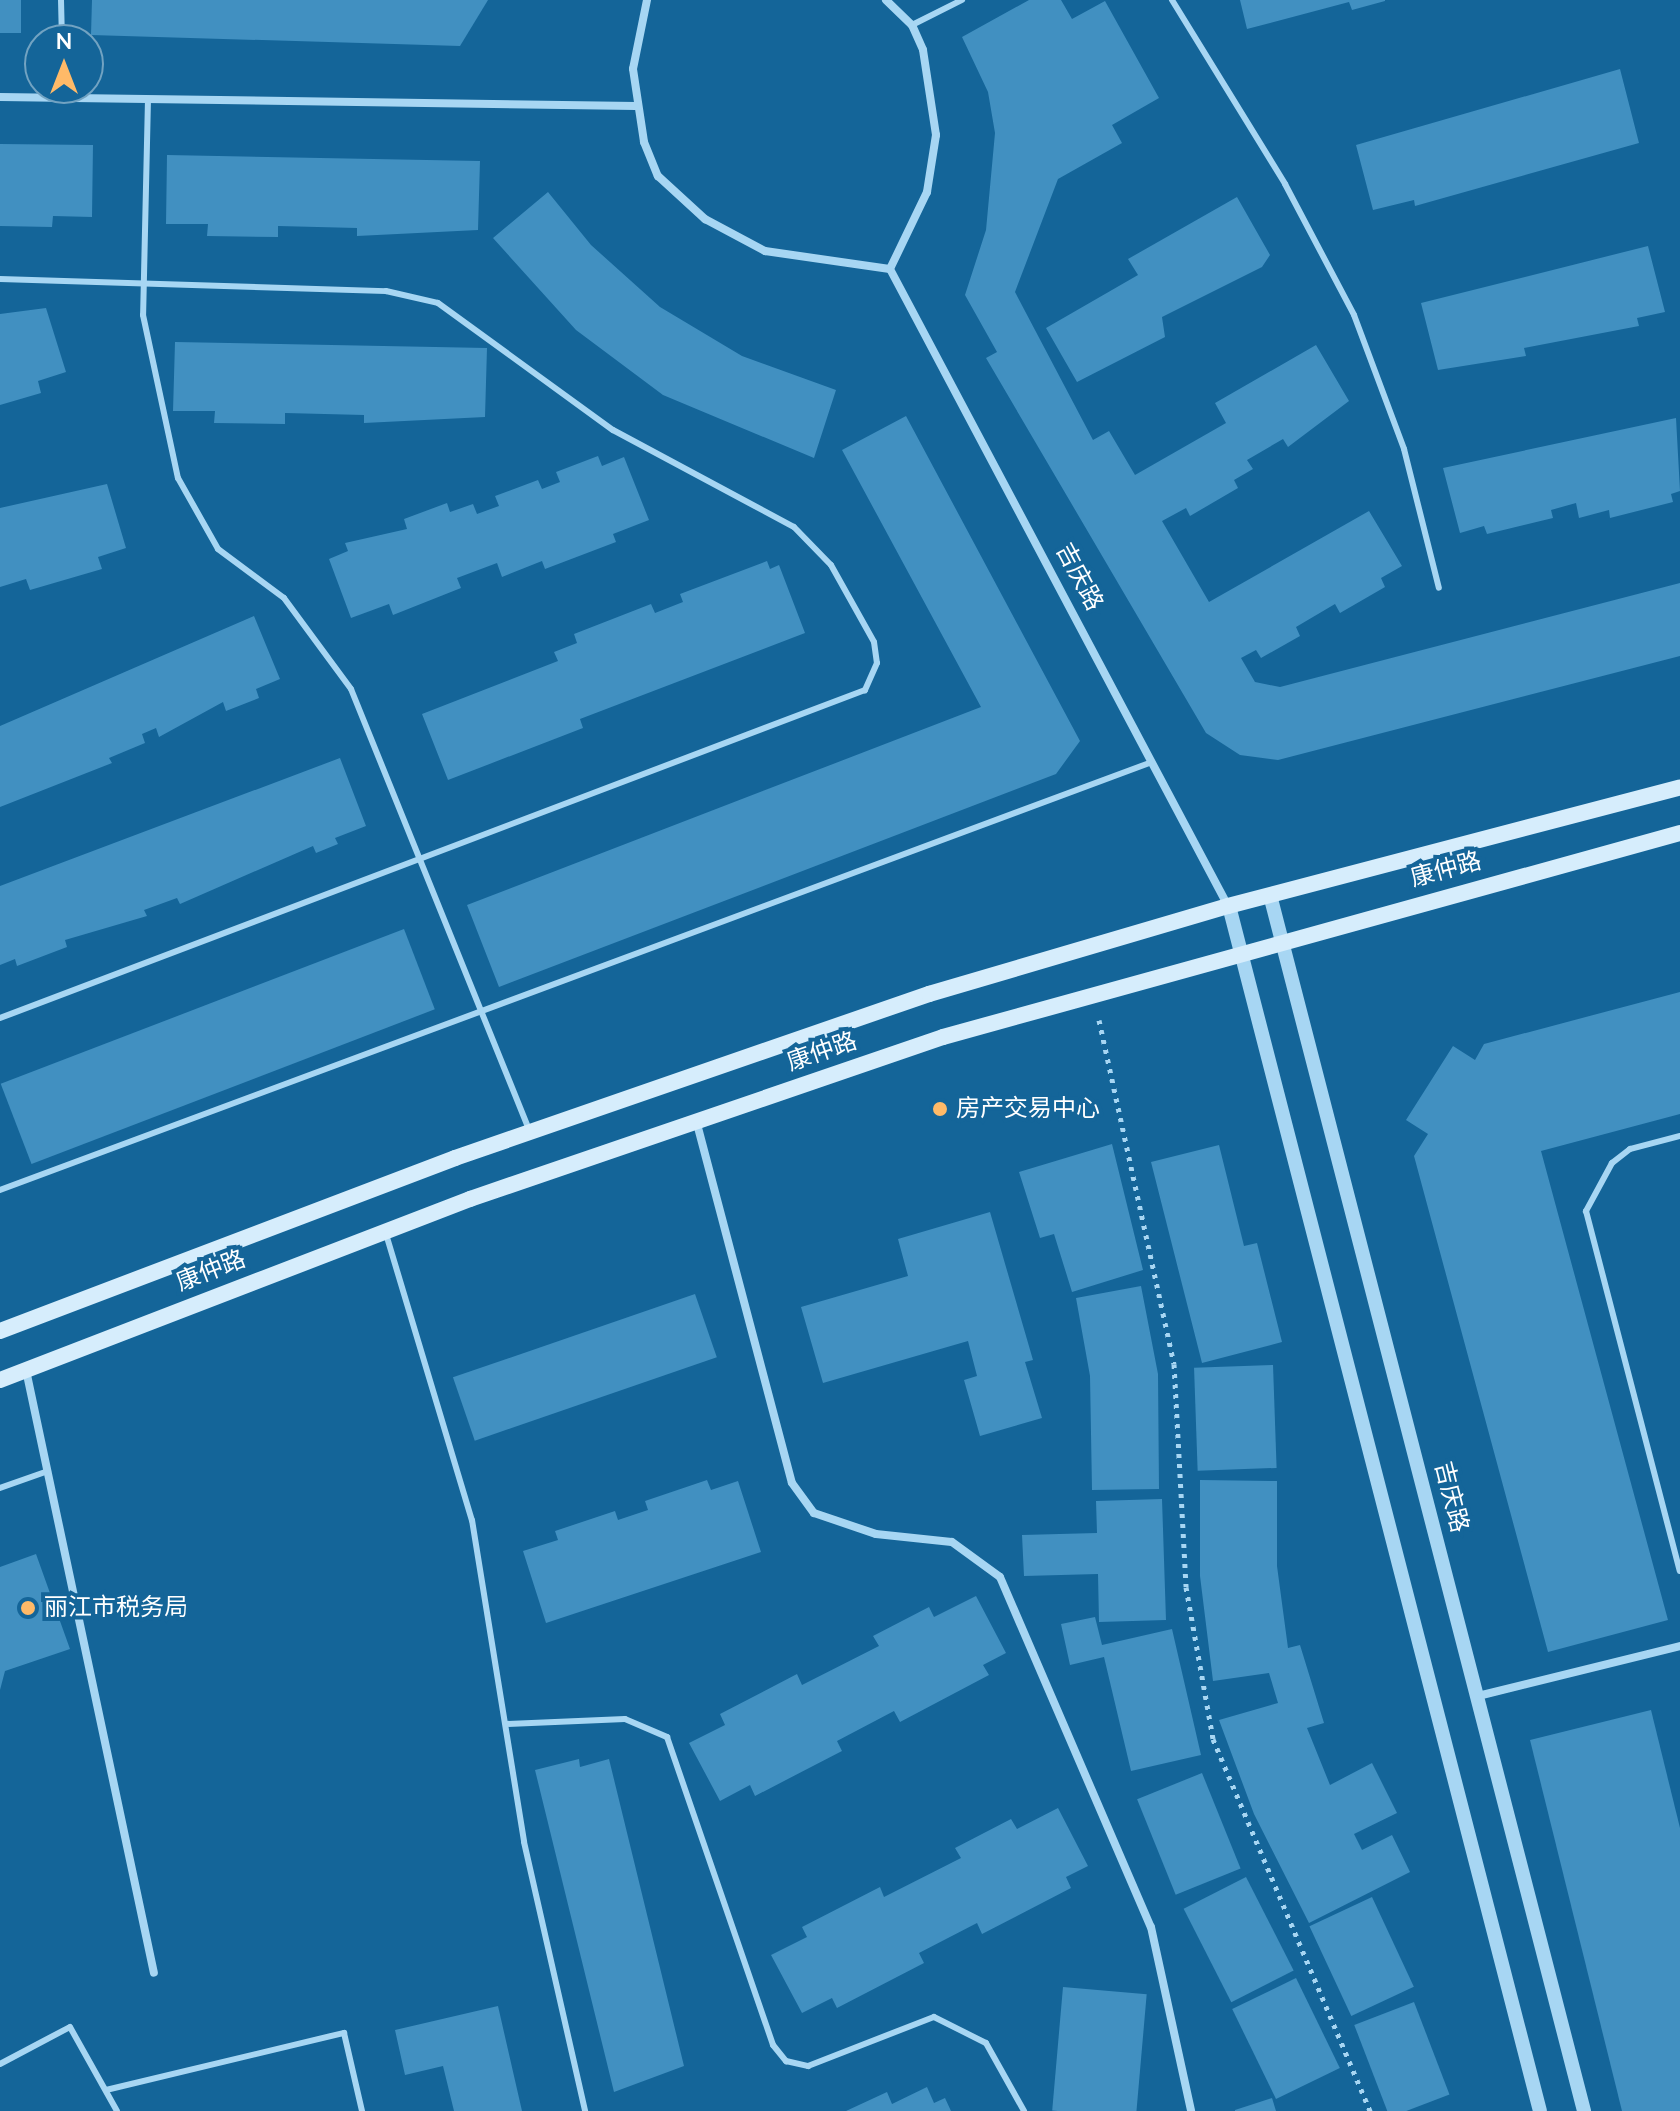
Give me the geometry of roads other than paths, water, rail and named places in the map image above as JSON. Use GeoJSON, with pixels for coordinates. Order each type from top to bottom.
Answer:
{"type":"FeatureCollection","features":[{"type":"Feature","properties":{"kind":"main road","name":"康仲路"},"geometry":{"type":"LineString","coordinates":[[0,1331],[529,1131],[929,994],[1229,906],[1680,787]]}},
{"type":"Feature","properties":{"kind":"main road","name":"康仲路"},"geometry":{"type":"LineString","coordinates":[[0,1380],[385,1231],[696,1120],[1092,992],[1241,949],[1680,833]]}},
{"type":"Feature","properties":{"kind":"street"},"geometry":{"type":"LineString","coordinates":[[647,0],[633,69],[636,106],[658,176],[705,219],[799,260],[890,269],[918,220],[933,164],[934,106],[912,25],[886,0]]}},
{"type":"Feature","properties":{"kind":"street"},"geometry":{"type":"LineString","coordinates":[[0,97],[24,96]]}},
{"type":"Feature","properties":{"kind":"street"},"geometry":{"type":"LineString","coordinates":[[104,96],[636,106]]}},
{"type":"Feature","properties":{"kind":"street","name":"吉庆路"},"geometry":{"type":"LineString","coordinates":[[890,269],[1229,906],[1540,2111]]}},
{"type":"Feature","properties":{"kind":"street","name":"吉庆路"},"geometry":{"type":"LineString","coordinates":[[1270,895],[1584,2111]]}},
{"type":"Feature","properties":{"kind":"street"},"geometry":{"type":"LineString","coordinates":[[696,1120],[792,1483],[814,1513],[876,1534],[952,1542],[1000,1577],[1151,1927],[1191,2111]]}},
{"type":"Feature","properties":{"kind":"street"},"geometry":{"type":"LineString","coordinates":[[26,1369],[154,1973]]}},
{"type":"Feature","properties":{"kind":"street"},"geometry":{"type":"LineString","coordinates":[[1478,1696],[1680,1646]]}},
{"type":"Feature","properties":{"kind":"lane"},"geometry":{"type":"LineString","coordinates":[[61,0],[62,24]]}},
{"type":"Feature","properties":{"kind":"lane"},"geometry":{"type":"LineString","coordinates":[[912,25],[962,0]]}},
{"type":"Feature","properties":{"kind":"lane"},"geometry":{"type":"LineString","coordinates":[[1172,0],[1285,184],[1354,315],[1404,449],[1439,588]]}},
{"type":"Feature","properties":{"kind":"lane"},"geometry":{"type":"LineString","coordinates":[[148,99],[144,283],[151,370],[185,496],[218,549],[284,598],[333,657],[420,858],[529,1131]]}},
{"type":"Feature","properties":{"kind":"lane"},"geometry":{"type":"LineString","coordinates":[[0,279],[386,291],[438,303],[613,430],[794,527],[831,565],[874,642],[877,663],[865,690],[0,1018]]}},
{"type":"Feature","properties":{"kind":"lane"},"geometry":{"type":"LineString","coordinates":[[0,1190],[1152,762]]}},
{"type":"Feature","properties":{"kind":"lane"},"geometry":{"type":"LineString","coordinates":[[1680,1136],[1630,1149],[1612,1163],[1586,1211],[1680,1571]]}},
{"type":"Feature","properties":{"kind":"lane"},"geometry":{"type":"LineString","coordinates":[[385,1231],[472,1520],[506,1724],[585,2111]]}},
{"type":"Feature","properties":{"kind":"lane"},"geometry":{"type":"LineString","coordinates":[[0,1488],[48,1471]]}},
{"type":"Feature","properties":{"kind":"lane"},"geometry":{"type":"LineString","coordinates":[[506,1724],[625,1719],[667,1737],[773,2045],[786,2061],[808,2066],[934,2017],[986,2043],[1024,2111]]}},
{"type":"Feature","properties":{"kind":"lane"},"geometry":{"type":"LineString","coordinates":[[0,2064],[70,2027],[117,2111]]}},
{"type":"Feature","properties":{"kind":"lane"},"geometry":{"type":"LineString","coordinates":[[106,2090],[344,2033],[362,2111]]}},
{"type":"Feature","properties":{"kind":"place","name":"房产交易中心"},"geometry":{"type":"Point","coordinates":[940,1109]}},
{"type":"Feature","properties":{"kind":"place","name":"丽江市税务局"},"geometry":{"type":"Point","coordinates":[28,1608]}}]}
